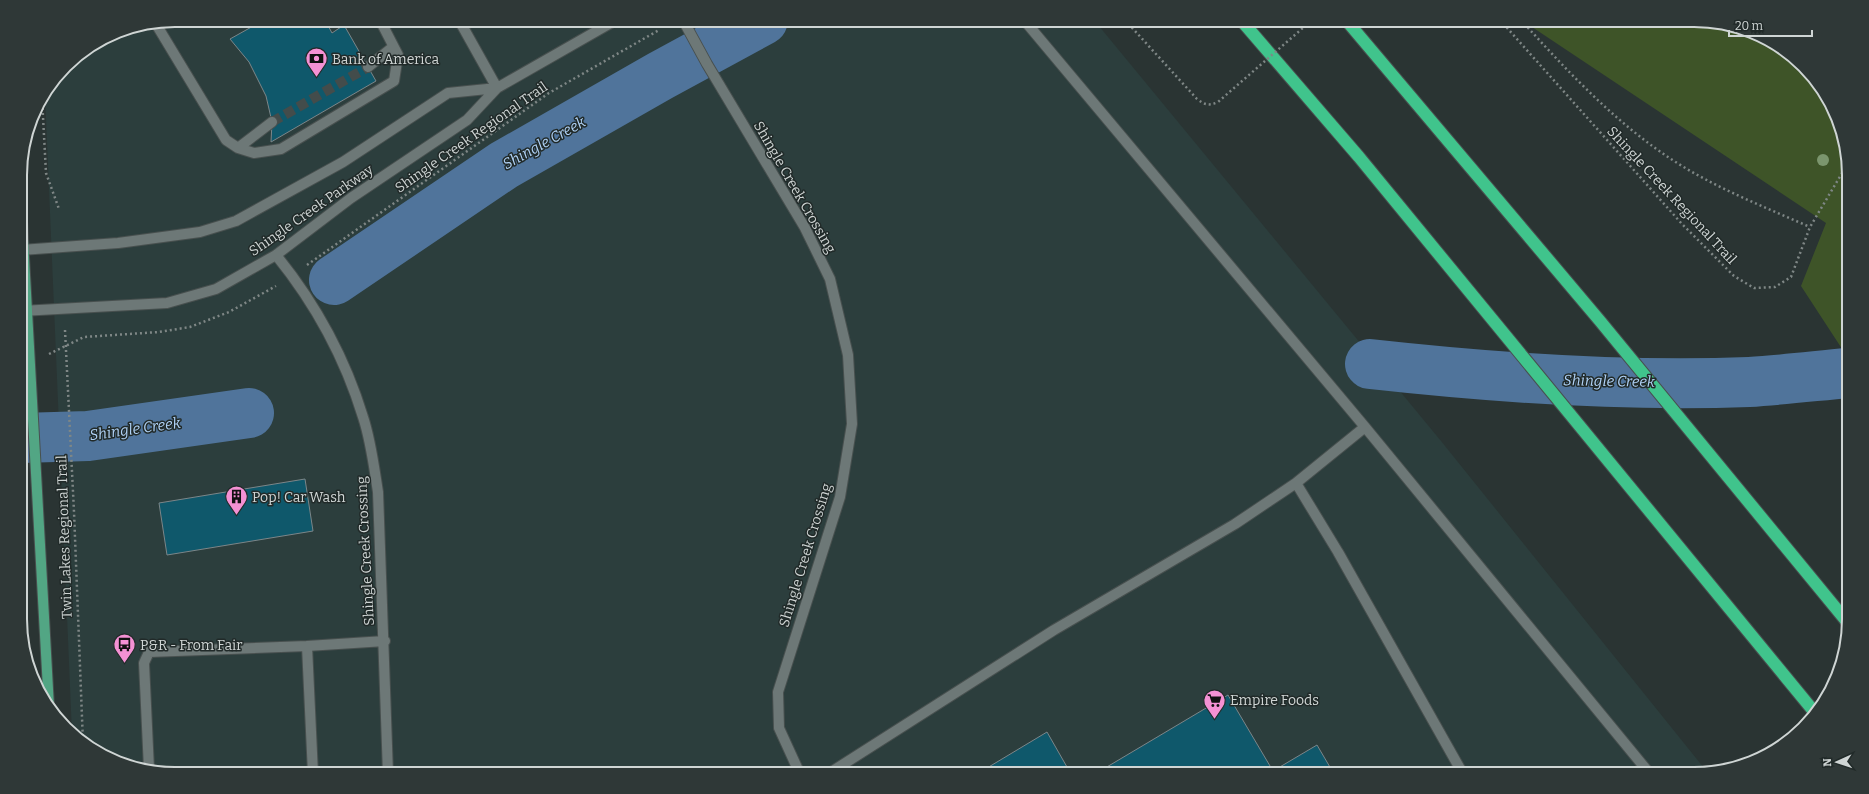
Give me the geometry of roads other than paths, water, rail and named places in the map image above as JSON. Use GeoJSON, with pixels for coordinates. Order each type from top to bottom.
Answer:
{"type":"FeatureCollection","features":[{"type":"Feature","properties":{"kind":"highway"},"geometry":{"type":"LineString","coordinates":[[1246,27],[1360,157],[1811,708]]}},
{"type":"Feature","properties":{"kind":"highway"},"geometry":{"type":"LineString","coordinates":[[1352,27],[1696,436],[1842,616]]}},
{"type":"Feature","properties":{"kind":"main road"},"geometry":{"type":"LineString","coordinates":[[27,345],[32,402],[35,481],[48,695]]}},
{"type":"Feature","properties":{"kind":"street"},"geometry":{"type":"LineString","coordinates":[[158,28],[226,140],[238,148],[254,152],[281,149],[394,81],[398,55],[384,27]]}},
{"type":"Feature","properties":{"kind":"street"},"geometry":{"type":"LineString","coordinates":[[463,27],[497,88]]}},
{"type":"Feature","properties":{"kind":"street"},"geometry":{"type":"LineString","coordinates":[[27,250],[118,243],[193,233],[236,221],[343,162],[448,93],[497,88],[604,27]]}},
{"type":"Feature","properties":{"kind":"street","name":"Shingle Creek Crossing"},"geometry":{"type":"LineString","coordinates":[[687,27],[707,64],[801,221],[830,279],[848,356],[852,424],[840,497],[778,692],[779,728],[797,767]]}},
{"type":"Feature","properties":{"kind":"street"},"geometry":{"type":"LineString","coordinates":[[1030,27],[1365,427],[1644,767]]}},
{"type":"Feature","properties":{"kind":"street"},"geometry":{"type":"LineString","coordinates":[[368,67],[394,46]]}},
{"type":"Feature","properties":{"kind":"street","name":"Shingle Creek Parkway"},"geometry":{"type":"LineString","coordinates":[[27,311],[167,303],[216,289],[276,255],[351,198],[468,120],[497,88]]}},
{"type":"Feature","properties":{"kind":"street"},"geometry":{"type":"LineString","coordinates":[[238,148],[272,122]]}},
{"type":"Feature","properties":{"kind":"street","name":"Shingle Creek Crossing"},"geometry":{"type":"LineString","coordinates":[[276,255],[310,301],[332,341],[349,376],[364,418],[378,492],[388,767]]}},
{"type":"Feature","properties":{"kind":"street"},"geometry":{"type":"LineString","coordinates":[[839,767],[1054,630],[1235,524],[1296,483],[1365,427]]}},
{"type":"Feature","properties":{"kind":"street"},"geometry":{"type":"LineString","coordinates":[[1296,483],[1338,552],[1459,767]]}},
{"type":"Feature","properties":{"kind":"street"},"geometry":{"type":"LineString","coordinates":[[149,765],[144,663],[149,652],[307,646],[384,641]]}},
{"type":"Feature","properties":{"kind":"street"},"geometry":{"type":"LineString","coordinates":[[307,646],[312,767]]}},
{"type":"Feature","properties":{"kind":"waterway","name":"Shingle Creek"},"geometry":{"type":"LineString","coordinates":[[334,280],[504,165],[660,76],[750,27]]}},
{"type":"Feature","properties":{"kind":"waterway","name":"Shingle Creek"},"geometry":{"type":"LineString","coordinates":[[1370,364],[1512,377],[1654,383],[1749,382],[1842,374]]}},
{"type":"Feature","properties":{"kind":"waterway","name":"Shingle Creek"},"geometry":{"type":"LineString","coordinates":[[27,438],[88,436],[249,413]]}},
{"type":"Feature","properties":{"kind":"tunnel"},"geometry":{"type":"LineString","coordinates":[[272,122],[368,67]]}},
{"type":"Feature","properties":{"kind":"place","name":"Bank of America"},"geometry":{"type":"Point","coordinates":[316,78]}},
{"type":"Feature","properties":{"kind":"place","name":"Pop! Car Wash"},"geometry":{"type":"Point","coordinates":[236,516]}},
{"type":"Feature","properties":{"kind":"place","name":"P&R - From Fair"},"geometry":{"type":"Point","coordinates":[124,664]}},
{"type":"Feature","properties":{"kind":"place","name":"Empire Foods"},"geometry":{"type":"Point","coordinates":[1214,720]}}]}
